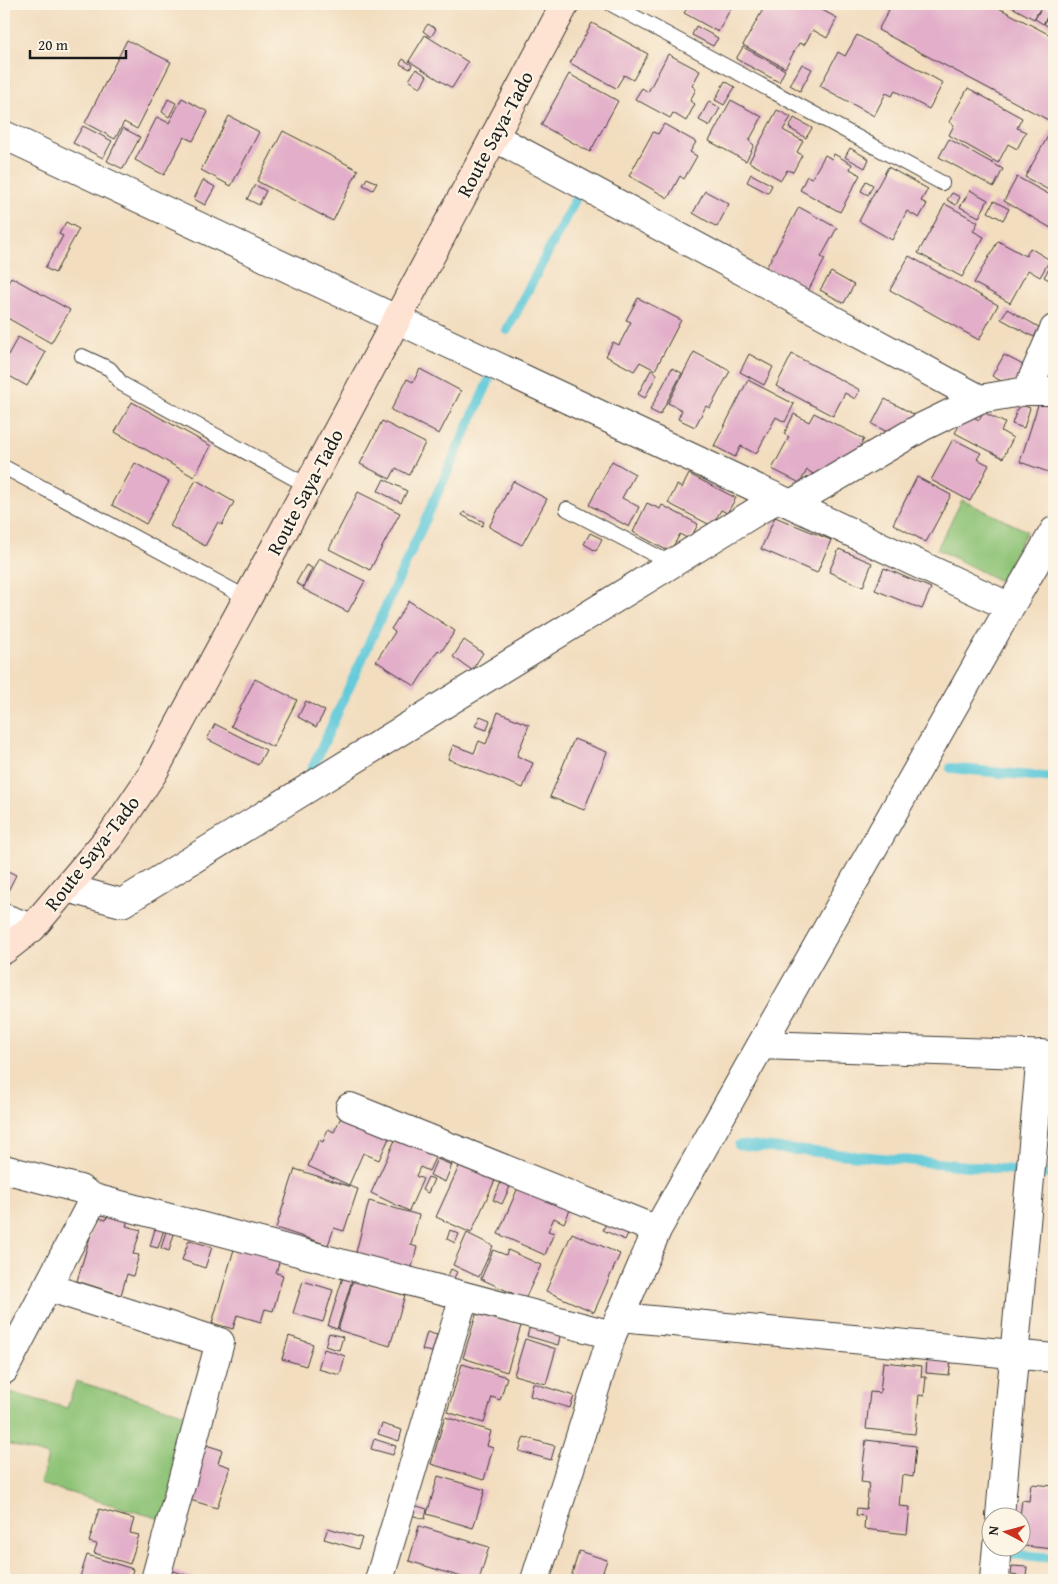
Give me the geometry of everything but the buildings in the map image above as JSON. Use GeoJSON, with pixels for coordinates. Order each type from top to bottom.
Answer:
{"type":"FeatureCollection","features":[{"type":"Feature","properties":{"kind":"main road","name":"Route Saya-Tado"},"geometry":{"type":"LineString","coordinates":[[4,950],[32,928],[67,888],[112,834],[153,773],[565,4]]}},
{"type":"Feature","properties":{"kind":"street"},"geometry":{"type":"LineString","coordinates":[[4,135],[1010,607]]}},
{"type":"Feature","properties":{"kind":"street"},"geometry":{"type":"LineString","coordinates":[[494,137],[980,399]]}},
{"type":"Feature","properties":{"kind":"street"},"geometry":{"type":"LineString","coordinates":[[1028,390],[1054,329]]}},
{"type":"Feature","properties":{"kind":"street"},"geometry":{"type":"LineString","coordinates":[[67,888],[122,903],[672,564],[785,501],[922,427],[980,399],[1028,390],[1054,391]]}},
{"type":"Feature","properties":{"kind":"street"},"geometry":{"type":"LineString","coordinates":[[535,1580],[616,1326],[658,1230],[761,1045],[1054,531]]}},
{"type":"Feature","properties":{"kind":"street"},"geometry":{"type":"LineString","coordinates":[[4,918],[32,928]]}},
{"type":"Feature","properties":{"kind":"street"},"geometry":{"type":"LineString","coordinates":[[761,1045],[1048,1054],[1014,1354],[1001,1506]]}},
{"type":"Feature","properties":{"kind":"street"},"geometry":{"type":"LineString","coordinates":[[350,1108],[658,1230]]}},
{"type":"Feature","properties":{"kind":"street"},"geometry":{"type":"LineString","coordinates":[[4,1169],[80,1189],[94,1198],[464,1296],[616,1326],[1054,1358]]}},
{"type":"Feature","properties":{"kind":"street"},"geometry":{"type":"LineString","coordinates":[[4,1370],[94,1198]]}},
{"type":"Feature","properties":{"kind":"street"},"geometry":{"type":"LineString","coordinates":[[47,1287],[220,1342],[155,1580]]}},
{"type":"Feature","properties":{"kind":"street"},"geometry":{"type":"LineString","coordinates":[[379,1580],[464,1296]]}},
{"type":"Feature","properties":{"kind":"street"},"geometry":{"type":"LineString","coordinates":[[994,1580],[996,1556]]}},
{"type":"Feature","properties":{"kind":"lane"},"geometry":{"type":"LineString","coordinates":[[611,4],[942,183]]}},
{"type":"Feature","properties":{"kind":"lane"},"geometry":{"type":"LineString","coordinates":[[82,356],[110,370],[122,384],[308,486]]}},
{"type":"Feature","properties":{"kind":"lane"},"geometry":{"type":"LineString","coordinates":[[4,467],[247,598]]}},
{"type":"Feature","properties":{"kind":"lane"},"geometry":{"type":"LineString","coordinates":[[568,509],[672,564]]}},
{"type":"Feature","properties":{"kind":"green space"},"geometry":{"type":"Polygon","coordinates":[[[962,500],[1027,531],[1000,581],[937,549],[962,500]]]}},
{"type":"Feature","properties":{"kind":"green space"},"geometry":{"type":"Polygon","coordinates":[[[76,1381],[193,1416],[164,1520],[40,1484],[48,1456],[4,1443],[4,1397],[6,1391],[67,1408],[76,1381]]]}},
{"type":"Feature","properties":{"kind":"waterway"},"geometry":{"type":"LineString","coordinates":[[507,330],[575,200]]}},
{"type":"Feature","properties":{"kind":"waterway"},"geometry":{"type":"LineString","coordinates":[[311,771],[489,380]]}},
{"type":"Feature","properties":{"kind":"waterway"},"geometry":{"type":"LineString","coordinates":[[951,768],[1054,778]]}},
{"type":"Feature","properties":{"kind":"waterway"},"geometry":{"type":"LineString","coordinates":[[739,1145],[1023,1171]]}},
{"type":"Feature","properties":{"kind":"waterway"},"geometry":{"type":"LineString","coordinates":[[1040,1173],[1054,1174]]}},
{"type":"Feature","properties":{"kind":"waterway"},"geometry":{"type":"LineString","coordinates":[[1030,1556],[1054,1558]]}}]}
